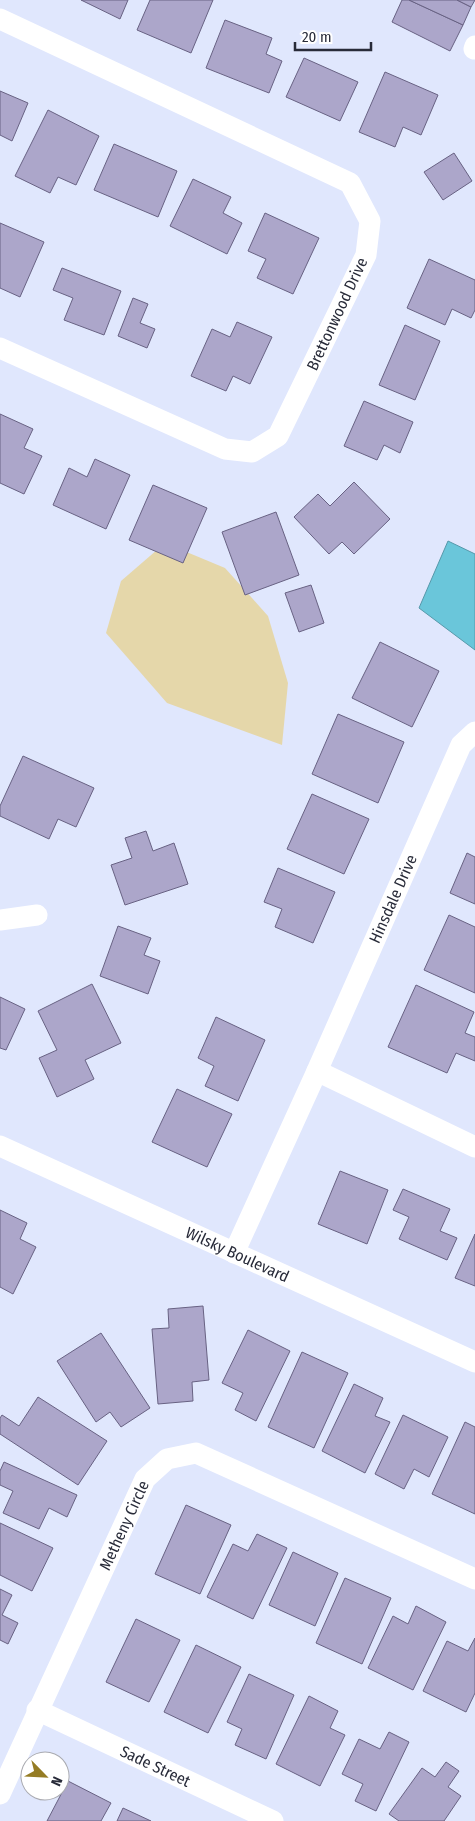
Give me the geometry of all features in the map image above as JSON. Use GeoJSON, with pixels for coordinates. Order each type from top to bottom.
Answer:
{"type":"FeatureCollection","features":[{"type":"Feature","properties":{"kind":"street","name":"Brettonwood Drive"},"geometry":{"type":"LineString","coordinates":[[0,19],[350,183],[370,220],[366,255],[278,436],[252,452],[225,449],[0,348]]}},
{"type":"Feature","properties":{"kind":"street","name":"Hinsdale Drive"},"geometry":{"type":"LineString","coordinates":[[234,1253],[317,1071],[461,745],[475,732]]}},
{"type":"Feature","properties":{"kind":"street"},"geometry":{"type":"LineString","coordinates":[[0,920],[37,915]]}},
{"type":"Feature","properties":{"kind":"street"},"geometry":{"type":"LineString","coordinates":[[317,1071],[475,1148]]}},
{"type":"Feature","properties":{"kind":"street","name":"Wilsky Boulevard"},"geometry":{"type":"LineString","coordinates":[[0,1146],[475,1362]]}},
{"type":"Feature","properties":{"kind":"street","name":"Metheny Circle"},"geometry":{"type":"LineString","coordinates":[[0,1794],[145,1479],[167,1459],[196,1453],[475,1579]]}},
{"type":"Feature","properties":{"kind":"street","name":"Sade Street"},"geometry":{"type":"LineString","coordinates":[[38,1710],[273,1821]]}},
{"type":"Feature","properties":{"kind":"shaded area"},"geometry":{"type":"Polygon","coordinates":[[[165,543],[225,568],[268,616],[288,683],[282,745],[167,703],[106,633],[121,581],[165,543]]]}},
{"type":"Feature","properties":{"kind":"water"},"geometry":{"type":"Polygon","coordinates":[[[448,541],[475,554],[475,650],[419,608],[448,541]]]}},
{"type":"Feature","properties":{"kind":"building"},"geometry":{"type":"Polygon","coordinates":[[[81,0],[128,0],[120,19],[81,0]]]}},
{"type":"Feature","properties":{"kind":"building"},"geometry":{"type":"Polygon","coordinates":[[[150,0],[213,0],[191,53],[137,30],[150,0]]]}},
{"type":"Feature","properties":{"kind":"building"},"geometry":{"type":"Polygon","coordinates":[[[402,0],[409,0],[463,25],[450,51],[392,22],[402,0]]]}},
{"type":"Feature","properties":{"kind":"building"},"geometry":{"type":"Polygon","coordinates":[[[409,0],[457,0],[471,7],[463,25],[409,0]]]}},
{"type":"Feature","properties":{"kind":"building"},"geometry":{"type":"Polygon","coordinates":[[[457,0],[475,0],[471,7],[457,0]]]}},
{"type":"Feature","properties":{"kind":"building"},"geometry":{"type":"Polygon","coordinates":[[[225,20],[272,38],[266,54],[282,61],[269,93],[206,68],[225,20]]]}},
{"type":"Feature","properties":{"kind":"building"},"geometry":{"type":"Polygon","coordinates":[[[304,58],[358,82],[340,121],[286,97],[304,58]]]}},
{"type":"Feature","properties":{"kind":"building"},"geometry":{"type":"Polygon","coordinates":[[[385,72],[438,95],[421,135],[403,127],[395,147],[359,132],[385,72]]]}},
{"type":"Feature","properties":{"kind":"building"},"geometry":{"type":"Polygon","coordinates":[[[0,91],[28,103],[12,141],[0,135],[0,91]]]}},
{"type":"Feature","properties":{"kind":"building"},"geometry":{"type":"Polygon","coordinates":[[[48,110],[99,136],[76,185],[58,177],[50,193],[15,176],[48,110]]]}},
{"type":"Feature","properties":{"kind":"building"},"geometry":{"type":"Polygon","coordinates":[[[114,144],[177,171],[158,217],[94,190],[114,144]]]}},
{"type":"Feature","properties":{"kind":"building"},"geometry":{"type":"Polygon","coordinates":[[[454,153],[472,181],[443,200],[424,172],[454,153]]]}},
{"type":"Feature","properties":{"kind":"building"},"geometry":{"type":"Polygon","coordinates":[[[193,179],[231,197],[223,213],[242,223],[227,254],[170,226],[193,179]]]}},
{"type":"Feature","properties":{"kind":"building"},"geometry":{"type":"Polygon","coordinates":[[[265,213],[319,238],[293,294],[257,278],[266,259],[248,251],[265,213]]]}},
{"type":"Feature","properties":{"kind":"building"},"geometry":{"type":"Polygon","coordinates":[[[0,223],[44,242],[20,297],[0,288],[0,223]]]}},
{"type":"Feature","properties":{"kind":"building"},"geometry":{"type":"Polygon","coordinates":[[[429,259],[475,280],[475,310],[471,318],[452,309],[445,325],[407,308],[429,259]]]}},
{"type":"Feature","properties":{"kind":"building"},"geometry":{"type":"Polygon","coordinates":[[[62,268],[121,291],[104,335],[64,320],[73,298],[53,290],[62,268]]]}},
{"type":"Feature","properties":{"kind":"building"},"geometry":{"type":"Polygon","coordinates":[[[133,298],[148,304],[140,323],[155,329],[147,348],[118,336],[133,298]]]}},
{"type":"Feature","properties":{"kind":"building"},"geometry":{"type":"Polygon","coordinates":[[[237,322],[272,337],[250,384],[233,376],[226,391],[191,376],[212,329],[230,337],[237,322]]]}},
{"type":"Feature","properties":{"kind":"building"},"geometry":{"type":"Polygon","coordinates":[[[405,325],[440,341],[415,400],[379,385],[405,325]]]}},
{"type":"Feature","properties":{"kind":"building"},"geometry":{"type":"Polygon","coordinates":[[[364,401],[413,422],[400,453],[384,445],[377,460],[344,446],[364,401]]]}},
{"type":"Feature","properties":{"kind":"building"},"geometry":{"type":"Polygon","coordinates":[[[0,414],[33,429],[24,448],[42,456],[24,494],[0,483],[0,414]]]}},
{"type":"Feature","properties":{"kind":"building"},"geometry":{"type":"Polygon","coordinates":[[[95,459],[130,475],[106,529],[53,505],[69,468],[87,477],[95,459]]]}},
{"type":"Feature","properties":{"kind":"building"},"geometry":{"type":"Polygon","coordinates":[[[354,482],[390,519],[354,554],[342,542],[329,554],[294,517],[318,494],[330,506],[354,482]]]}},
{"type":"Feature","properties":{"kind":"building"},"geometry":{"type":"Polygon","coordinates":[[[153,485],[207,508],[183,563],[129,540],[153,485]]]}},
{"type":"Feature","properties":{"kind":"building"},"geometry":{"type":"Polygon","coordinates":[[[276,512],[299,575],[245,595],[222,532],[276,512]]]}},
{"type":"Feature","properties":{"kind":"building"},"geometry":{"type":"Polygon","coordinates":[[[311,585],[324,623],[299,632],[285,593],[311,585]]]}},
{"type":"Feature","properties":{"kind":"building"},"geometry":{"type":"Polygon","coordinates":[[[380,642],[439,671],[412,727],[352,698],[380,642]]]}},
{"type":"Feature","properties":{"kind":"building"},"geometry":{"type":"Polygon","coordinates":[[[338,714],[404,742],[378,803],[312,774],[338,714]]]}},
{"type":"Feature","properties":{"kind":"building"},"geometry":{"type":"Polygon","coordinates":[[[23,756],[94,788],[76,827],[58,819],[49,839],[0,816],[0,806],[23,756]]]}},
{"type":"Feature","properties":{"kind":"building"},"geometry":{"type":"Polygon","coordinates":[[[312,794],[369,819],[344,874],[287,849],[312,794]]]}},
{"type":"Feature","properties":{"kind":"building"},"geometry":{"type":"Polygon","coordinates":[[[146,831],[153,851],[174,843],[188,884],[125,905],[111,865],[132,858],[125,838],[146,831]]]}},
{"type":"Feature","properties":{"kind":"building"},"geometry":{"type":"Polygon","coordinates":[[[467,853],[475,857],[475,904],[450,893],[467,853]]]}},
{"type":"Feature","properties":{"kind":"building"},"geometry":{"type":"Polygon","coordinates":[[[278,868],[335,892],[313,943],[275,927],[282,909],[264,902],[278,868]]]}},
{"type":"Feature","properties":{"kind":"building"},"geometry":{"type":"Polygon","coordinates":[[[449,915],[475,927],[475,993],[424,970],[449,915]]]}},
{"type":"Feature","properties":{"kind":"building"},"geometry":{"type":"Polygon","coordinates":[[[118,926],[151,938],[144,955],[160,961],[148,994],[100,976],[118,926]]]}},
{"type":"Feature","properties":{"kind":"building"},"geometry":{"type":"Polygon","coordinates":[[[92,984],[121,1043],[85,1060],[94,1079],[57,1097],[39,1058],[57,1050],[38,1011],[92,984]]]}},
{"type":"Feature","properties":{"kind":"building"},"geometry":{"type":"Polygon","coordinates":[[[416,985],[474,1012],[465,1033],[475,1037],[475,1061],[456,1053],[447,1073],[388,1047],[416,985]]]}},
{"type":"Feature","properties":{"kind":"building"},"geometry":{"type":"Polygon","coordinates":[[[0,997],[25,1009],[6,1050],[0,1048],[0,997]]]}},
{"type":"Feature","properties":{"kind":"building"},"geometry":{"type":"Polygon","coordinates":[[[216,1017],[265,1040],[238,1101],[205,1086],[214,1066],[198,1058],[216,1017]]]}},
{"type":"Feature","properties":{"kind":"building"},"geometry":{"type":"Polygon","coordinates":[[[177,1089],[232,1114],[207,1167],[152,1142],[177,1089]]]}},
{"type":"Feature","properties":{"kind":"building"},"geometry":{"type":"Polygon","coordinates":[[[340,1171],[388,1190],[367,1244],[318,1224],[340,1171]]]}},
{"type":"Feature","properties":{"kind":"building"},"geometry":{"type":"Polygon","coordinates":[[[403,1189],[450,1209],[440,1231],[457,1238],[447,1260],[399,1239],[409,1217],[393,1210],[403,1189]]]}},
{"type":"Feature","properties":{"kind":"building"},"geometry":{"type":"Polygon","coordinates":[[[0,1210],[27,1223],[20,1239],[36,1247],[13,1294],[0,1287],[0,1210]]]}},
{"type":"Feature","properties":{"kind":"building"},"geometry":{"type":"Polygon","coordinates":[[[475,1234],[475,1286],[455,1278],[475,1234]]]}},
{"type":"Feature","properties":{"kind":"building"},"geometry":{"type":"Polygon","coordinates":[[[203,1306],[209,1380],[192,1382],[193,1401],[158,1404],[152,1329],[169,1328],[168,1309],[203,1306]]]}},
{"type":"Feature","properties":{"kind":"building"},"geometry":{"type":"Polygon","coordinates":[[[248,1330],[290,1351],[256,1421],[235,1410],[243,1393],[222,1383],[248,1330]]]}},
{"type":"Feature","properties":{"kind":"building"},"geometry":{"type":"Polygon","coordinates":[[[101,1333],[150,1408],[121,1427],[110,1412],[96,1422],[57,1361],[101,1333]]]}},
{"type":"Feature","properties":{"kind":"building"},"geometry":{"type":"Polygon","coordinates":[[[302,1352],[348,1373],[314,1448],[268,1427],[302,1352]]]}},
{"type":"Feature","properties":{"kind":"building"},"geometry":{"type":"Polygon","coordinates":[[[354,1384],[383,1398],[375,1416],[390,1422],[365,1473],[322,1451],[354,1384]]]}},
{"type":"Feature","properties":{"kind":"building"},"geometry":{"type":"Polygon","coordinates":[[[38,1397],[107,1441],[78,1485],[0,1434],[0,1418],[2,1415],[19,1426],[38,1397]]]}},
{"type":"Feature","properties":{"kind":"building"},"geometry":{"type":"Polygon","coordinates":[[[403,1415],[448,1437],[429,1477],[414,1469],[404,1489],[375,1474],[403,1415]]]}},
{"type":"Feature","properties":{"kind":"building"},"geometry":{"type":"Polygon","coordinates":[[[465,1422],[475,1427],[475,1514],[432,1494],[465,1422]]]}},
{"type":"Feature","properties":{"kind":"building"},"geometry":{"type":"Polygon","coordinates":[[[4,1462],[77,1495],[67,1517],[49,1508],[39,1529],[3,1513],[13,1491],[0,1485],[0,1471],[4,1462]]]}},
{"type":"Feature","properties":{"kind":"building"},"geometry":{"type":"Polygon","coordinates":[[[186,1505],[231,1525],[200,1594],[155,1574],[186,1505]]]}},
{"type":"Feature","properties":{"kind":"building"},"geometry":{"type":"Polygon","coordinates":[[[0,1523],[53,1548],[32,1591],[0,1575],[0,1523]]]}},
{"type":"Feature","properties":{"kind":"building"},"geometry":{"type":"Polygon","coordinates":[[[257,1534],[287,1548],[253,1619],[207,1597],[233,1544],[248,1551],[257,1534]]]}},
{"type":"Feature","properties":{"kind":"building"},"geometry":{"type":"Polygon","coordinates":[[[293,1552],[338,1573],[315,1626],[269,1605],[293,1552]]]}},
{"type":"Feature","properties":{"kind":"building"},"geometry":{"type":"Polygon","coordinates":[[[345,1578],[391,1598],[362,1664],[316,1643],[345,1578]]]}},
{"type":"Feature","properties":{"kind":"building"},"geometry":{"type":"Polygon","coordinates":[[[0,1589],[12,1595],[2,1615],[18,1623],[8,1644],[0,1640],[0,1589]]]}},
{"type":"Feature","properties":{"kind":"building"},"geometry":{"type":"Polygon","coordinates":[[[416,1606],[446,1622],[413,1690],[368,1668],[393,1616],[408,1624],[416,1606]]]}},
{"type":"Feature","properties":{"kind":"building"},"geometry":{"type":"Polygon","coordinates":[[[136,1619],[180,1640],[149,1702],[106,1682],[136,1619]]]}},
{"type":"Feature","properties":{"kind":"building"},"geometry":{"type":"Polygon","coordinates":[[[475,1638],[475,1693],[466,1712],[423,1691],[447,1641],[468,1651],[475,1638]]]}},
{"type":"Feature","properties":{"kind":"building"},"geometry":{"type":"Polygon","coordinates":[[[196,1645],[241,1667],[208,1733],[164,1712],[196,1645]]]}},
{"type":"Feature","properties":{"kind":"building"},"geometry":{"type":"Polygon","coordinates":[[[249,1674],[294,1695],[266,1759],[235,1745],[242,1729],[227,1722],[249,1674]]]}},
{"type":"Feature","properties":{"kind":"building"},"geometry":{"type":"Polygon","coordinates":[[[309,1696],[338,1711],[330,1728],[345,1735],[320,1786],[276,1764],[309,1696]]]}},
{"type":"Feature","properties":{"kind":"building"},"geometry":{"type":"Polygon","coordinates":[[[389,1732],[409,1742],[376,1811],[355,1801],[363,1784],[342,1774],[359,1739],[380,1749],[389,1732]]]}},
{"type":"Feature","properties":{"kind":"building"},"geometry":{"type":"Polygon","coordinates":[[[446,1762],[459,1771],[448,1787],[461,1796],[444,1821],[399,1821],[389,1814],[422,1768],[435,1777],[446,1762]]]}},
{"type":"Feature","properties":{"kind":"building"},"geometry":{"type":"Polygon","coordinates":[[[70,1782],[111,1803],[101,1821],[47,1821],[58,1801],[70,1801],[70,1782]]]}},
{"type":"Feature","properties":{"kind":"building"},"geometry":{"type":"Polygon","coordinates":[[[123,1808],[151,1821],[117,1821],[123,1808]]]}}]}
